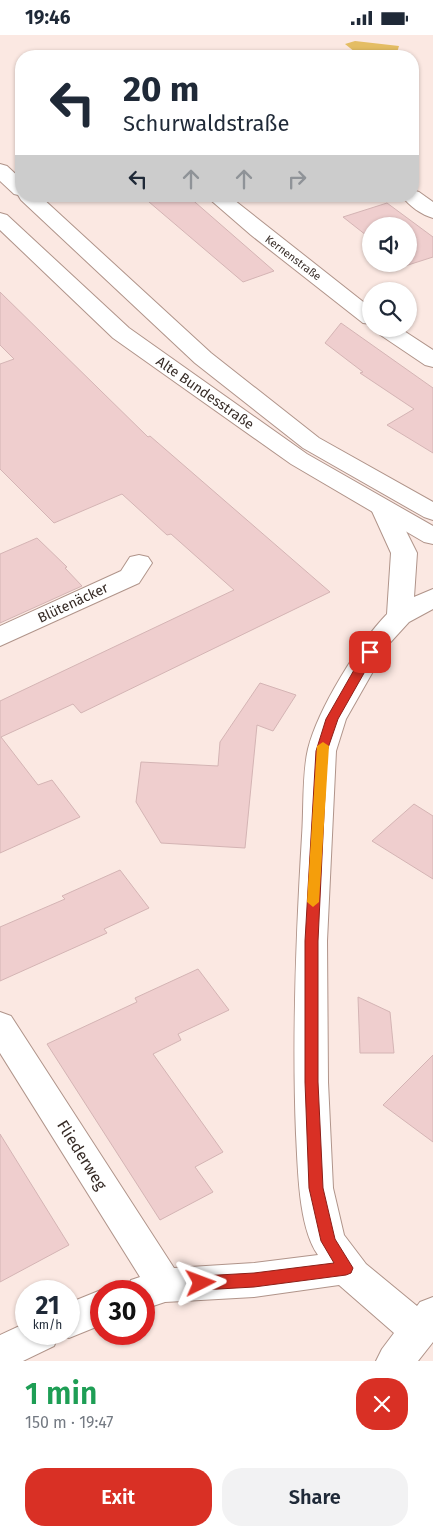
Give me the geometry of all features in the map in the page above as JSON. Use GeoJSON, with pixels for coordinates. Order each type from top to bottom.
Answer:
{"type":"FeatureCollection","features":[{"type":"Feature","properties":{"kind":"street"},"geometry":{"type":"LineString","coordinates":[[0,170],[15,184]]}},
{"type":"Feature","properties":{"kind":"street"},"geometry":{"type":"LineString","coordinates":[[419,201],[433,212]]}},
{"type":"Feature","properties":{"kind":"street","name":"Alte Bundesstraße"},"geometry":{"type":"LineString","coordinates":[[34,202],[203,358],[311,443],[433,512]]}},
{"type":"Feature","properties":{"kind":"street","name":"Kernenstraße"},"geometry":{"type":"LineString","coordinates":[[223,202],[362,311]]}},
{"type":"Feature","properties":{"kind":"street","name":"Alte Bundesstraße"},"geometry":{"type":"LineString","coordinates":[[0,219],[120,333],[299,459],[383,509],[433,536]]}},
{"type":"Feature","properties":{"kind":"street"},"geometry":{"type":"LineString","coordinates":[[399,337],[433,360]]}},
{"type":"Feature","properties":{"kind":"street"},"geometry":{"type":"LineString","coordinates":[[383,509],[404,553],[400,616]]}},
{"type":"Feature","properties":{"kind":"street","name":"Blütenäcker"},"geometry":{"type":"LineString","coordinates":[[0,637],[130,577],[139,563]]}},
{"type":"Feature","properties":{"kind":"street"},"geometry":{"type":"LineString","coordinates":[[395,1361],[426,1323],[382,1302],[346,1268],[328,1241],[316,1188],[311,1082],[311,941],[322,751],[332,719],[354,677],[378,639],[400,616],[433,598]]}},
{"type":"Feature","properties":{"kind":"street","name":"Fliederweg"},"geometry":{"type":"LineString","coordinates":[[0,1025],[149,1280]]}},
{"type":"Feature","properties":{"kind":"street"},"geometry":{"type":"LineString","coordinates":[[155,1289],[254,1280],[346,1268]]}},
{"type":"Feature","properties":{"kind":"street"},"geometry":{"type":"LineString","coordinates":[[0,1353],[17,1345]]}},
{"type":"Feature","properties":{"kind":"shaded area"},"geometry":{"type":"Polygon","coordinates":[[[355,41],[399,46],[398,50],[352,50],[345,44],[355,41]]]}},
{"type":"Feature","properties":{"kind":"building"},"geometry":{"type":"Polygon","coordinates":[[[149,202],[195,202],[274,271],[243,282],[149,202]]]}},
{"type":"Feature","properties":{"kind":"building"},"geometry":{"type":"Polygon","coordinates":[[[387,203],[406,217],[362,217],[362,232],[343,217],[387,203]]]}},
{"type":"Feature","properties":{"kind":"building"},"geometry":{"type":"Polygon","coordinates":[[[417,225],[433,237],[433,257],[417,262],[417,225]]]}},
{"type":"Feature","properties":{"kind":"building"},"geometry":{"type":"Polygon","coordinates":[[[0,292],[148,437],[150,436],[330,592],[81,713],[73,704],[1,737],[38,785],[52,780],[80,817],[0,853],[0,701],[234,590],[171,534],[167,535],[122,494],[54,523],[0,469],[0,364],[14,359],[0,345],[0,292]]]}},
{"type":"Feature","properties":{"kind":"building"},"geometry":{"type":"Polygon","coordinates":[[[341,323],[433,388],[433,453],[387,425],[414,409],[360,373],[363,372],[325,343],[341,323]]]}},
{"type":"Feature","properties":{"kind":"building"},"geometry":{"type":"Polygon","coordinates":[[[37,538],[67,567],[65,568],[82,586],[0,623],[0,554],[37,538]]]}},
{"type":"Feature","properties":{"kind":"building"},"geometry":{"type":"Polygon","coordinates":[[[260,683],[296,695],[273,731],[257,725],[245,848],[161,843],[136,802],[141,762],[218,766],[220,742],[260,683]]]}},
{"type":"Feature","properties":{"kind":"building"},"geometry":{"type":"Polygon","coordinates":[[[414,804],[433,816],[433,879],[372,841],[414,804]]]}},
{"type":"Feature","properties":{"kind":"building"},"geometry":{"type":"Polygon","coordinates":[[[120,870],[149,908],[104,929],[107,933],[0,981],[0,927],[65,899],[62,896],[120,870]]]}},
{"type":"Feature","properties":{"kind":"building"},"geometry":{"type":"Polygon","coordinates":[[[198,969],[229,1010],[178,1034],[181,1040],[153,1054],[223,1152],[195,1167],[213,1192],[160,1220],[47,1044],[137,1002],[135,998],[198,969]]]}},
{"type":"Feature","properties":{"kind":"building"},"geometry":{"type":"Polygon","coordinates":[[[358,997],[390,1012],[394,1053],[360,1053],[358,997]]]}},
{"type":"Feature","properties":{"kind":"building"},"geometry":{"type":"Polygon","coordinates":[[[433,1055],[433,1142],[383,1105],[433,1055]]]}},
{"type":"Feature","properties":{"kind":"building"},"geometry":{"type":"Polygon","coordinates":[[[0,1134],[69,1245],[0,1282],[0,1134]]]}},
{"type":"Feature","properties":{"kind":"slow traffic"},"geometry":{"type":"LineString","coordinates":[[313,902],[323,746]]}},
{"type":"Feature","properties":{"kind":"route"},"geometry":{"type":"LineString","coordinates":[[201,1283],[254,1280],[346,1268],[328,1241],[316,1188],[311,1082],[311,941],[322,751],[332,719],[354,677],[370,652]]}}]}
